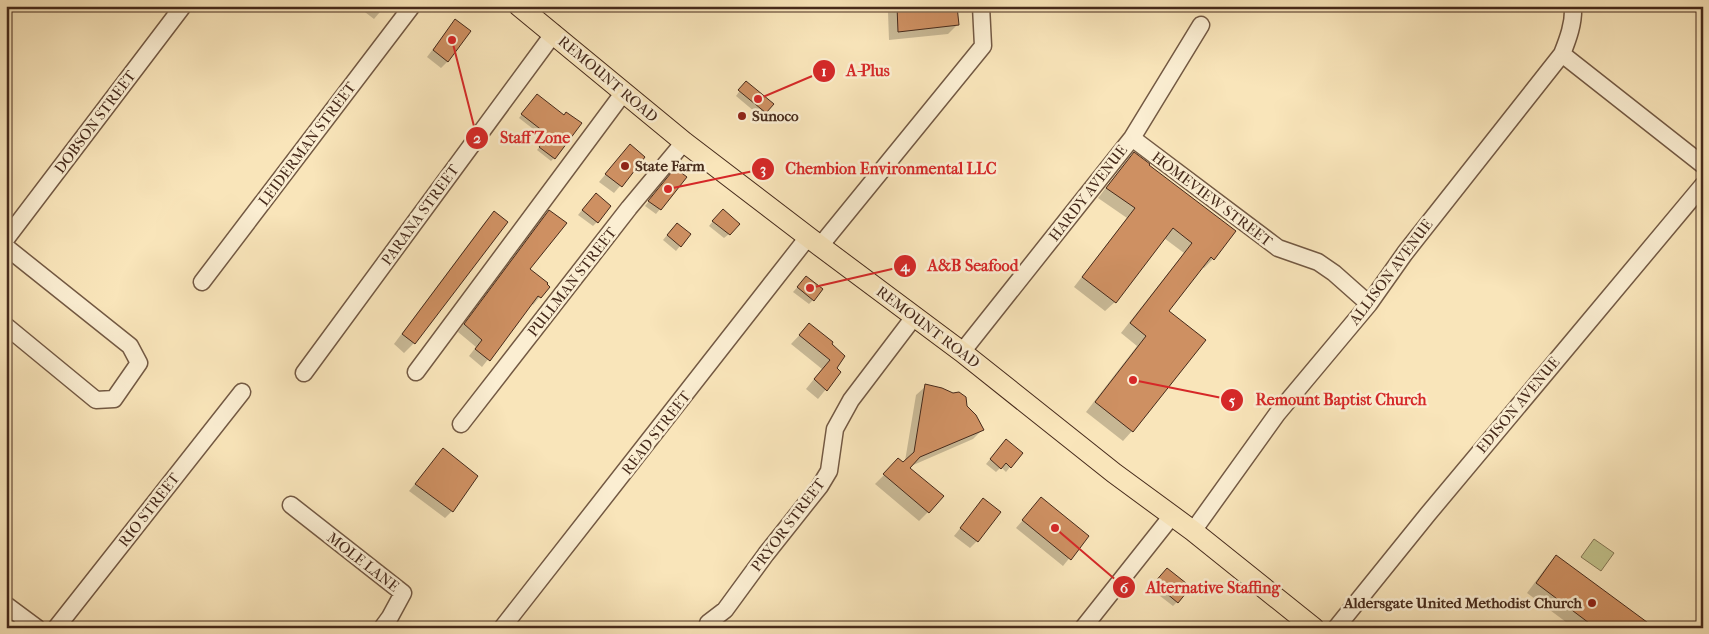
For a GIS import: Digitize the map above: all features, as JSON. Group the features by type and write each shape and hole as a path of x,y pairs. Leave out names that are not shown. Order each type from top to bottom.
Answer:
{"main road":[{"name":"REMOUNT ROAD","path":"519,6 684,142 962,352 1314,628"}],"street":[{"name":"DOBSON STREET","path":"6,239 183,6"},
{"name":"LEIDERMAN STREET","path":"202,282 412,6"},
{"name":"READ STREET","path":"502,628 814,242 983,46 981,6"},
{"name":"ALLISON AVENUE","path":"1193,532 1277,414 1369,304 1405,253 1562,54 1569,36 1574,13 1573,6"},
{"name":"HARDY AVENUE","path":"962,352 1132,138 1201,25"},
{"name":"PARANA STREET","path":"304,373 554,34"},
{"path":"1562,54 1703,165"},
{"path":"416,372 624,92"},
{"name":"HOMEVIEW STREET","path":"1132,138 1278,248 1318,262 1334,273 1369,304"},
{"name":"PULLMAN STREET","path":"461,424 629,208 684,142"},
{"name":"EDISON AVENUE","path":"1336,628 1428,514 1703,185"},
{"path":"6,247 130,346 139,363 114,399 96,400 6,326"},
{"name":"PRYOR STREET","path":"708,623 725,610 766,554 820,486 829,471 835,429 851,400 914,317"},
{"name":"RIO STREET","path":"56,628 242,392"},
{"name":"MOLE LANE","path":"291,505 403,593 382,628"},
{"path":"1083,628 1171,516"},
{"path":"6,605 37,628"}],"green space":[{"path":"1594,539 1614,553 1601,571 1581,557"}],"building":[{"path":"897,6 957,6 959,25 898,32"},
{"path":"455,19 471,31 448,62 433,50"},
{"path":"746,81 774,104 766,113 738,90"},
{"path":"537,94 564,115 566,112 582,123 555,159 539,147 548,135 521,114"},
{"name":"State Farm","path":"630,144 645,157 622,187 605,174"},
{"path":"1134,152 1236,231 1214,260 1211,257 1169,311 1206,340 1133,432 1095,402 1146,336 1130,323 1192,243 1173,228 1116,303 1082,277 1135,208 1106,188"},
{"path":"675,168 687,177 661,210 648,201"},
{"path":"596,193 611,206 598,223 582,210"},
{"path":"723,209 740,224 730,235 712,221"},
{"path":"549,210 567,223 530,269 548,283 550,287 541,298 538,296 490,361 475,349 482,340 464,324"},
{"path":"494,211 508,222 415,344 402,334"},
{"path":"677,223 691,234 681,247 667,235"},
{"path":"806,276 823,289 814,301 797,287"},
{"path":"809,323 833,342 832,344 845,356 837,368 841,372 827,391 814,379 830,360 799,335"},
{"path":"925,384 953,393 959,392 966,397 967,406 976,415 984,430 920,457 910,468 944,496 929,513 883,474 898,458 903,462 914,452"},
{"path":"1006,439 1023,453 1011,468 1006,463 1001,469 990,459"},
{"path":"443,448 478,476 453,512 415,484"},
{"path":"1041,497 1089,536 1071,560 1022,520"},
{"path":"983,498 1001,512 978,542 960,528"},
{"name":"Aldersgate United Methodist Church","path":"1556,555 1655,628 1585,628 1589,623 1536,583"},
{"path":"1167,568 1191,587 1178,603 1154,583"}],"place":[{"name":"Staff Zone","path":"452,40"},
{"name":"A-Plus","path":"758,99"},
{"name":"Sunoco","path":"742,116"},
{"name":"State Farm","path":"625,166"},
{"name":"Chembion Environmental LLC","path":"668,189"},
{"name":"A&B Seafood","path":"810,288"},
{"name":"Remount Baptist Church","path":"1133,380"},
{"name":"Alternative Staffing","path":"1055,528"},
{"name":"Aldersgate United Methodist Church","path":"1592,603"}]}
